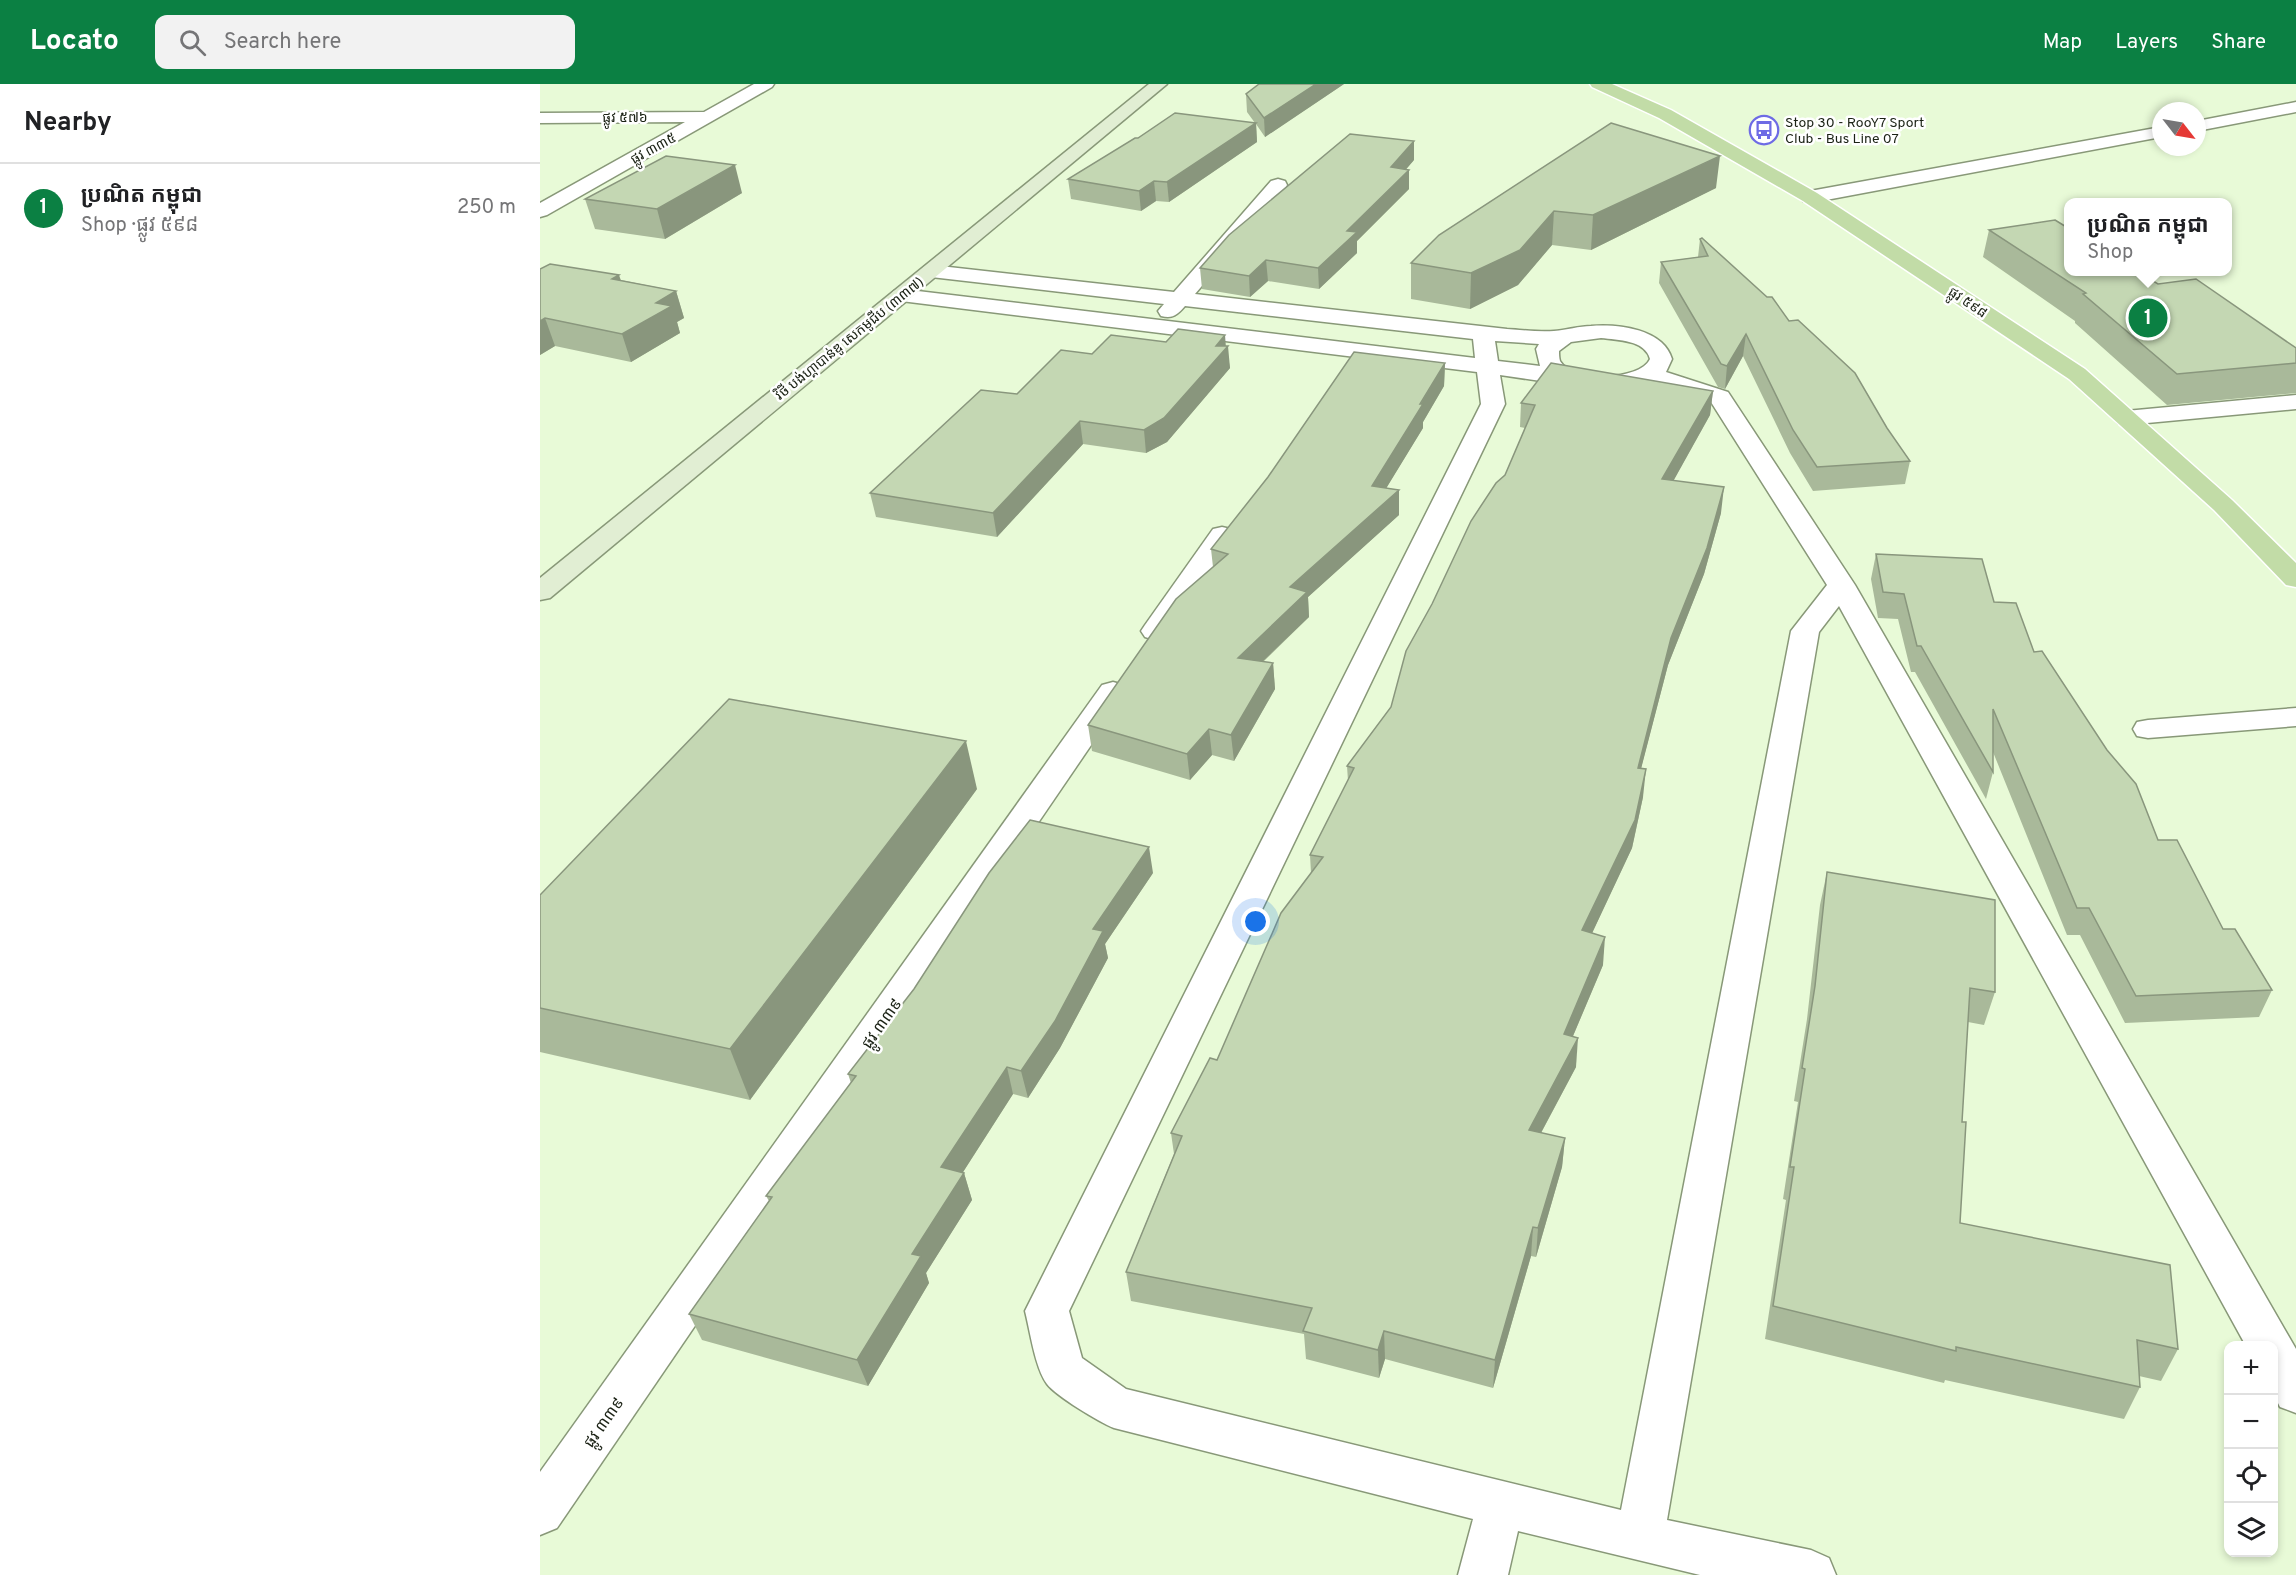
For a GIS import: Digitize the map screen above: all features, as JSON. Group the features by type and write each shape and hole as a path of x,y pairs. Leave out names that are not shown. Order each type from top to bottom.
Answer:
{"main road":[{"name":"ផ្លូវ ៥៩៨","path":"1598,84 1665,114 1810,197 2077,374 2223,506 2296,579"}],"street":[{"name":"ផ្លូវ ៣៣៥","path":"540,211 766,84"},
{"name":"វិថី បង់ហ្គាបាន់ឌូ សេកមូជីប (៣៣៧)","path":"540,592 1159,84"},
{"path":"2206,124 2296,107"},
{"name":"ផ្លូវ ៥៧៦","path":"540,118 709,117"},
{"path":"1810,197 2152,134"},
{"path":"1156,326 1278,185"},
{"path":"931,271 1180,299 1485,349 1567,376 1593,382 1621,383 1651,374 1660,366 1662,358 1658,349 1648,342 1615,332 1578,333 1553,343 1547,349 1548,363 1567,376"},
{"path":"900,295 1156,326 1485,349 1563,338"},
{"path":"1485,349 1493,404 1047,1311 1064,1370 1114,1407 1640,1538 1811,1575"},
{"path":"1651,374 1720,397 1841,585 2267,1341"},
{"path":"2126,418 2296,402"},
{"name":"ផ្លូវ ៣៣៩","path":"540,1512 1222,535"},
{"path":"1640,1538 1805,631 1841,585"},
{"path":"2148,729 2296,717"},
{"path":"2278,1359 2296,1392"},
{"path":"1483,1575 1501,1503"}],"building":[{"path":"1259,84 1316,84 1264,118 1246,94"},
{"path":"1175,113 1256,123 1167,182 1154,181 1139,191 1068,179 1138,138"},
{"path":"1611,123 1720,156 1593,215 1554,211 1520,250 1471,273 1411,263 1439,235"},
{"path":"1350,134 1414,141 1391,167 1409,170 1347,231 1357,232 1318,268 1266,260 1249,276 1200,268 1229,235"},
{"path":"666,156 735,165 657,209 585,199"},
{"path":"2055,220 2064,226 2064,276 2145,276 2158,284 2196,279 2296,348 2296,363 2177,374 2083,294 2086,293 1989,230"},
{"path":"1702,238 1767,297 1772,297 1789,321 1798,320 1855,373 1887,428 1910,461 1817,467 1793,430 1746,334 1727,366 1721,364 1661,262 1708,256 1700,239"},
{"path":"550,264 619,275 612,279 676,291 656,303 672,306 622,334 545,318 540,321 540,269"},
{"path":"1178,329 1225,335 1216,346 1228,346 1164,418 1144,430 1080,421 993,513 870,493 981,390 1017,394 1061,350 1092,354 1111,335 1166,342"},
{"path":"1354,352 1445,363 1420,404 1423,404 1372,486 1399,490 1290,587 1307,592 1238,658 1273,663 1231,735 1209,729 1187,754 1088,725 1176,599 1228,554 1211,549 1268,477"},
{"path":"1551,363 1713,391 1662,479 1724,487 1707,548 1671,638 1638,768 1646,769 1635,820 1582,930 1605,937 1564,1034 1578,1038 1529,1130 1565,1138 1538,1228 1533,1227 1495,1360 1384,1331 1378,1350 1303,1331 1312,1308 1126,1272 1182,1136 1171,1133 1210,1058 1217,1060 1281,913 1323,857 1310,855 1354,768 1347,766 1391,707 1406,651 1432,604 1471,521 1496,483 1505,475 1535,405 1521,403"},
{"path":"1876,554 1982,559 1994,602 2016,603 2034,652 2042,651 2107,750 2136,784 2158,840 2177,840 2223,929 2235,929 2272,990 2136,996 2089,908 2077,908 1993,709 1993,772 1921,646 1917,646 1904,594 1883,592"},
{"path":"729,699 966,741 730,1049 540,1008 540,895"},
{"path":"1030,820 1149,847 1093,929 1103,931 1055,1021 1021,1071 1007,1067 941,1167 964,1173 912,1254 921,1256 857,1360 689,1314 772,1197 766,1196 856,1076 848,1074 914,989 989,873"},
{"path":"1827,872 1995,900 1995,992 1970,988 1962,1122 1966,1122 1960,1223 2170,1265 2178,1349 2137,1340 2140,1387 1956,1347 1956,1351 1773,1306 1794,1167 1790,1167 1805,1069 1802,1068 1815,986"}],"place":[{"name":"Stop 30 - RooY7 Sport Club - Bus Line 07","path":"1764,130"},
{"name":"ប្រណិត កម្ពុជា","path":"2148,318"}]}
